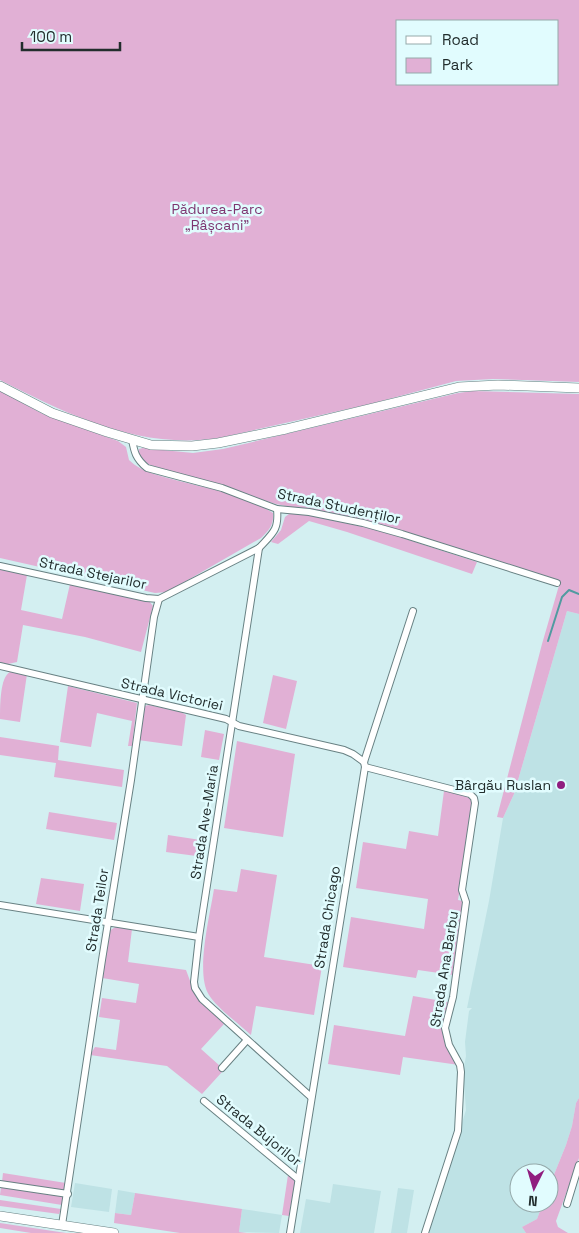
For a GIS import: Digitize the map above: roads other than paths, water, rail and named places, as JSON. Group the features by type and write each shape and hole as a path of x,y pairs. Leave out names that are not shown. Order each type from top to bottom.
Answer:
{"main road":[{"path":"0,386 52,413 132,439 169,446 218,443 468,386 498,385 579,388"},
{"path":"0,1216 114,1233"}],"street":[{"name":"Strada Studenților","path":"132,439 134,453 139,462 147,468 222,488 277,509 309,512 363,523 557,583"},
{"path":"259,548 278,524 277,509"},
{"name":"Strada Stejarilor","path":"0,566 146,598 159,599 259,548"},
{"name":"Strada Ave-Maria","path":"259,548 199,937 194,976 195,988 202,999 311,1097"},
{"name":"Strada Teilor","path":"62,1225 131,780 154,617 159,599"},
{"name":"Strada Chicago","path":"290,1233 364,764 413,610"},
{"name":"Strada Victoriei","path":"0,666 226,719 239,726 344,750 353,754 364,764 470,794"},
{"name":"Strada Ana Barbu","path":"425,1233 458,1131 460,1065 449,1044 445,1028 453,997 466,902 462,890 475,803 474,798 470,794"},
{"path":"0,905 199,937"},
{"path":"222,1068 247,1040"},
{"path":"298,1086 309,1086 313,1081"},
{"name":"Strada Bujorilor","path":"204,1102 298,1179"},
{"path":"567,1204 579,1165"},
{"path":"0,1184 68,1194"}],"waterway":[{"path":"548,641 562,597 569,590 579,594"}],"place":[{"name":"Bârgău Ruslan","path":"561,785"}],"park label":[{"name":"Pădurea-Parc „Râșcani”","path":"217,217"}]}
